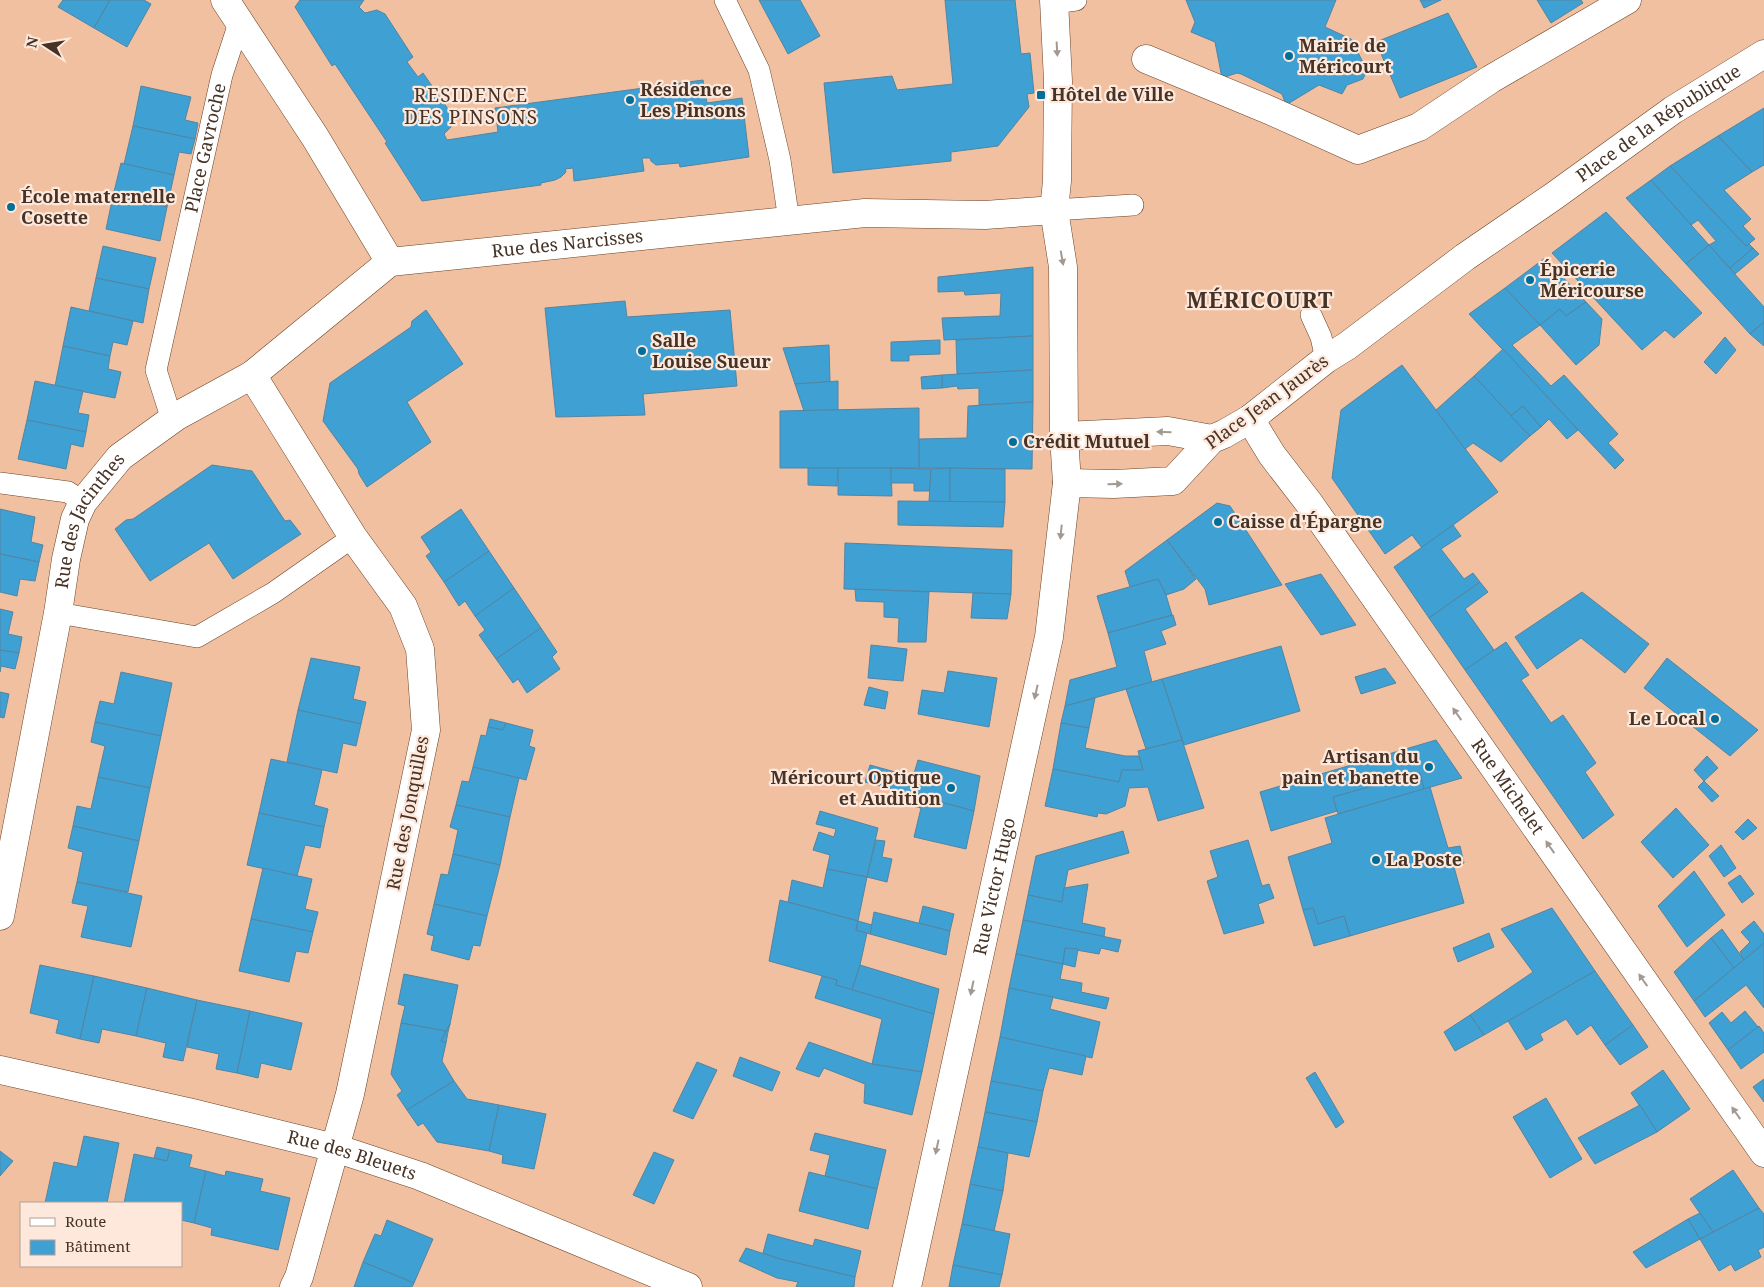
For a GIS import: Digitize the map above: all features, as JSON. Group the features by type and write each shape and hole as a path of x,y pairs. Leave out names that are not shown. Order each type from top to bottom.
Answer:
{"street":[{"path":"1146,59 1269,110 1358,150 1419,127 1491,79 1627,0"},
{"path":"1061,1 1057,181 1054,210 1063,267 1064,436 1067,483"},
{"path":"234,9 315,137 390,262"},
{"name":"Place de la République","path":"1554,196 1673,110 1764,54"},
{"name":"Place Jean Jaurès","path":"1067,483 1114,484 1173,481 1212,438 1224,434 1250,419 1326,359 1465,257 1554,196"},
{"name":"Rue des Narcisses","path":"390,262 866,213 985,215 1054,210"},
{"name":"Rue des Jacinthes","path":"0,916 4,874 58,613 68,551 75,519 83,502 120,457 172,420 252,374 390,262"},
{"name":"Rue des Jonquilles","path":"252,374 353,537 402,606 420,648 426,730 350,1094 299,1277 294,1287"},
{"name":"Rue Michelet","path":"1250,419 1272,456 1315,511 1764,1153"},
{"path":"1064,436 1168,431 1212,438"},
{"name":"Rue Victor Hugo","path":"907,1287 1049,637 1067,483"},
{"name":"Rue des Bleuets","path":"0,1070 192,1112 335,1148 420,1176 688,1287"}],"lane":[{"path":"725,0 759,70 780,160 788,221"},
{"name":"Place Gavroche","path":"172,420 156,370 222,75 234,9"},
{"path":"1054,210 1133,205"},
{"path":"1311,315 1326,359"},
{"path":"0,482 68,492 83,502"},
{"path":"58,613 198,637 273,593 353,537"}],"building":[{"path":"63,0 110,0 94,28 58,7"},
{"path":"110,0 144,0 151,4 127,47 94,28"},
{"name":"Résidence Les Pinsons","path":"300,0 364,0 359,7 365,13 377,10 385,14 413,57 407,62 418,77 423,73 450,112 451,127 444,134 447,140 498,132 495,108 703,80 707,103 742,98 749,157 680,167 679,163 656,165 650,158 642,158 644,171 574,181 573,168 565,169 566,172 561,177 541,183 541,185 422,201 385,143 387,142 335,64 332,66 295,7"},
{"path":"759,0 800,0 820,36 788,54"},
{"path":"945,0 1015,0 1021,54 1030,53 1034,93 1027,94 1029,107 998,146 951,152 951,161 833,173 824,83 892,76 897,90 953,84"},
{"name":"Mairie de Méricourt","path":"1186,0 1336,0 1325,27 1351,39 1367,70 1363,79 1347,85 1342,94 1319,85 1286,105 1282,94 1241,74 1237,73 1222,78 1215,42 1191,32 1195,22"},
{"path":"1420,0 1441,0 1424,8"},
{"path":"1537,0 1581,0 1583,3 1551,23"},
{"path":"1448,13 1477,67 1400,98 1376,42"},
{"path":"141,86 191,97 185,120 198,123 195,139 133,126"},
{"path":"1764,108 1764,165 1752,172 1718,136"},
{"path":"133,126 195,139 191,154 179,152 174,175 124,164"},
{"path":"1718,136 1752,172 1724,190 1751,219 1743,226 1755,239 1746,246 1670,166"},
{"path":"121,163 174,175 167,207 113,196"},
{"path":"1670,166 1746,246 1749,244 1753,248 1730,268 1709,245 1716,241 1698,220 1691,225 1651,180"},
{"path":"1651,180 1709,245 1686,264 1626,198"},
{"path":"113,196 167,207 160,241 106,229"},
{"path":"1606,212 1702,313 1674,338 1665,330 1642,350 1552,253"},
{"path":"1709,245 1764,307 1764,322 1750,334 1686,264"},
{"path":"103,246 156,258 149,289 96,278"},
{"path":"1753,248 1759,254 1735,274 1730,268"},
{"path":"1545,258 1586,302 1566,316 1560,309 1540,325 1505,288"},
{"path":"1033,267 1033,336 944,340 942,318 1000,316 1001,293 965,295 964,291 938,292 938,277"},
{"path":"96,278 149,289 143,323 89,311"},
{"path":"1505,288 1540,325 1512,345 1551,386 1564,375 1618,434 1608,443 1624,460 1615,469 1469,314"},
{"name":"Salle Louise Sueur","path":"625,301 627,317 730,310 737,386 643,394 645,415 556,417 545,308"},
{"path":"1586,302 1602,319 1599,345 1576,365 1540,325 1560,309 1566,316"},
{"path":"71,307 133,321 127,345 113,342 110,356 63,346"},
{"path":"426,310 463,364 407,402 431,442 367,487 358,469 323,421 330,383 411,327 412,321"},
{"path":"1764,322 1764,346 1750,334"},
{"path":"1033,336 1033,370 957,374 956,340"},
{"path":"1725,337 1736,350 1716,374 1704,362"},
{"path":"940,340 940,354 909,355 909,361 891,361 891,342"},
{"path":"829,345 830,382 795,384 783,348"},
{"path":"63,346 110,356 108,369 121,372 115,398 55,386"},
{"path":"1503,349 1578,430 1567,439 1549,419 1541,427 1523,406 1511,416 1474,376"},
{"path":"1402,365 1498,492 1422,548 1412,535 1385,554 1332,478 1341,410"},
{"path":"1033,370 1033,402 979,405 979,388 958,389 957,386 942,388 942,375"},
{"path":"942,375 942,388 922,389 921,377"},
{"path":"1474,376 1530,436 1501,462 1473,443 1465,449 1436,410"},
{"path":"35,381 83,391 78,413 89,415 86,432 27,420"},
{"path":"838,381 838,410 804,411 795,384"},
{"path":"1033,402 1032,469 919,468 919,439 967,438 968,406"},
{"path":"1523,406 1541,427 1530,436 1511,416"},
{"path":"919,408 919,468 780,468 780,411"},
{"path":"27,420 86,432 83,447 71,444 66,469 18,459"},
{"path":"212,465 252,471 285,521 290,520 301,534 233,579 209,543 150,581 115,529 126,520 133,519"},
{"path":"808,468 838,468 837,486 808,485"},
{"path":"838,468 891,468 892,496 838,495"},
{"path":"891,468 931,469 930,491 914,491 914,483 891,483"},
{"path":"950,468 950,502 929,501 931,469"},
{"path":"950,468 1005,469 1005,502 950,502"},
{"path":"898,501 1005,502 1003,527 898,525"},
{"path":"1217,503 1230,506 1282,585 1209,605 1205,589 1167,540"},
{"path":"0,509 35,517 31,542 43,545 39,562 0,554"},
{"path":"461,509 489,551 444,582 426,556 431,552 421,537"},
{"path":"1453,525 1461,536 1441,549 1464,579 1473,573 1480,582 1429,618 1394,567"},
{"path":"1167,540 1196,579 1184,589 1166,595 1158,579 1130,587 1125,571"},
{"path":"845,543 1012,550 1011,594 844,589"},
{"path":"489,551 514,588 475,616 465,601 459,606 444,582"},
{"path":"0,554 39,562 35,581 20,579 17,596 0,592"},
{"path":"1321,574 1356,625 1321,635 1285,584"},
{"path":"1158,579 1166,595 1172,615 1108,633 1097,596"},
{"path":"1480,582 1488,592 1465,609 1494,650 1465,670 1429,618"},
{"path":"514,588 541,628 496,659 479,635 485,630 475,616"},
{"path":"855,589 929,592 926,642 898,642 899,618 884,617 884,602 856,601"},
{"path":"1582,592 1649,644 1625,673 1581,638 1537,669 1515,637"},
{"path":"973,593 1011,594 1007,619 971,618"},
{"path":"0,609 13,612 8,634 22,637 19,653 0,650"},
{"path":"1173,615 1176,625 1161,631 1166,644 1144,651 1152,682 1065,706 1070,680 1117,667 1108,633"},
{"path":"541,628 557,652 552,657 560,669 527,693 518,679 513,683 496,659"},
{"path":"1506,642 1529,675 1521,680 1551,723 1563,715 1596,763 1585,772 1614,815 1583,839 1465,670"},
{"path":"871,645 907,649 903,681 868,678"},
{"path":"1281,646 1300,711 1184,745 1162,679"},
{"path":"0,650 19,653 15,669 1,666 0,672"},
{"path":"311,658 360,667 353,699 366,702 361,724 298,710"},
{"path":"1667,658 1758,730 1730,756 1644,688"},
{"path":"1385,668 1396,683 1361,694 1355,677"},
{"path":"948,671 997,678 989,727 918,714 922,690 944,693"},
{"path":"121,672 172,683 161,736 95,722 100,701 114,704"},
{"path":"1162,679 1182,740 1146,749 1126,689"},
{"path":"869,687 888,692 885,709 864,705"},
{"path":"0,692 9,694 4,718 0,717"},
{"path":"1095,698 1089,728 1061,723 1065,706"},
{"path":"298,710 361,724 356,746 343,743 337,773 287,762"},
{"path":"490,719 506,723 503,730 488,727"},
{"path":"95,722 161,736 150,788 98,777 105,746 91,742"},
{"path":"506,723 533,730 529,746 535,748 526,780 473,767 481,735 486,736 488,727 503,730"},
{"path":"1061,723 1089,728 1085,748 1125,756 1139,756 1143,770 1122,770 1119,782 1053,769"},
{"path":"1182,740 1204,808 1158,821 1148,787 1129,788 1125,806 1106,814 1098,813 1097,817 1045,806 1053,769 1119,782 1122,770 1143,770 1138,751"},
{"path":"1436,740 1462,778 1424,789 1420,773 1333,797 1337,811 1271,831 1260,792"},
{"path":"1707,756 1718,768 1704,781 1694,770"},
{"path":"271,759 322,770 314,805 328,809 324,827 259,813"},
{"path":"918,760 980,776 974,811 865,782 870,765 913,777"},
{"path":"473,767 519,778 510,817 456,805 462,781 469,782"},
{"path":"1420,773 1424,789 1338,814 1333,797"},
{"path":"98,777 150,788 139,841 73,826 77,806 91,809"},
{"path":"1704,781 1719,796 1712,802 1698,787"},
{"name":"La Poste","path":"1430,787 1448,848 1460,846 1464,863 1454,867 1464,903 1350,936 1344,916 1318,924 1313,908 1303,910 1288,857 1332,843 1325,818"},
{"path":"903,792 974,811 966,849 914,837 921,808 899,803"},
{"path":"456,805 510,817 500,865 453,854 458,830 450,827"},
{"path":"1676,808 1709,845 1673,878 1641,842"},
{"path":"820,811 878,828 867,877 827,869 830,855 813,850 819,832 834,837 836,829 816,824"},
{"path":"259,813 324,827 320,848 305,845 297,876 247,865"},
{"path":"1748,819 1757,828 1743,840 1735,832"},
{"path":"73,826 139,841 128,892 77,882 83,852 68,848"},
{"path":"1123,831 1129,853 1068,870 1062,902 1028,895 1036,856"},
{"path":"876,840 885,841 882,857 892,859 887,882 867,877"},
{"path":"1248,840 1262,886 1269,884 1274,898 1258,904 1264,923 1224,934 1207,881 1218,877 1210,851"},
{"path":"1721,845 1736,868 1724,877 1709,856"},
{"path":"453,854 500,865 487,916 434,904 441,874 448,875"},
{"path":"263,868 312,879 305,909 318,912 313,932 251,919"},
{"path":"827,869 867,877 858,921 788,902 792,880 823,888"},
{"path":"1694,871 1725,915 1687,947 1658,906"},
{"path":"1740,875 1754,894 1742,903 1728,883"},
{"path":"77,882 142,896 131,947 81,937 88,906 72,903"},
{"path":"1088,884 1082,923 1105,928 1104,937 1023,920 1028,895 1062,902 1064,888"},
{"path":"780,900 858,921 856,930 867,933 852,990 836,985 837,980 769,961"},
{"path":"434,904 487,916 480,946 473,945 469,960 431,950 434,936 427,934"},
{"path":"923,906 954,914 950,931 919,923"},
{"path":"1313,908 1318,924 1344,916 1350,936 1314,946 1303,910"},
{"path":"1552,908 1595,971 1484,1035 1470,1015 1533,972 1501,929"},
{"path":"874,912 950,931 946,955 870,934"},
{"path":"251,919 313,932 308,953 296,951 289,982 239,971"},
{"path":"1023,920 1121,940 1118,952 1101,948 1099,954 1065,948 1063,964 1016,954"},
{"path":"858,921 872,925 870,934 856,930"},
{"path":"1754,921 1764,934 1764,943 1744,960 1740,952 1750,942 1741,932"},
{"path":"1722,929 1744,960 1734,968 1711,938"},
{"path":"1489,933 1494,947 1458,962 1453,948"},
{"path":"1711,938 1734,968 1694,1001 1674,972"},
{"path":"1764,943 1764,1008 1746,985 1705,1017 1694,1001"},
{"path":"1065,948 1078,949 1075,967 1063,964"},
{"path":"1016,954 1063,964 1060,979 1082,983 1081,992 1109,998 1106,1009 1009,988"},
{"path":"40,965 94,976 80,1039 56,1033 59,1020 30,1013"},
{"path":"860,965 939,989 934,1014 852,990"},
{"path":"1595,971 1633,1025 1605,1045 1591,1025 1577,1035 1566,1019 1540,1034 1543,1040 1526,1050 1508,1021"},
{"path":"404,974 458,985 450,1024 446,1031 401,1023 405,1006 398,1004"},
{"path":"94,976 147,988 136,1036 102,1029 99,1043 80,1039"},
{"path":"822,976 837,980 836,985 934,1014 922,1072 872,1064 882,1019 815,998"},
{"path":"147,988 197,1000 183,1061 163,1057 166,1043 136,1036"},
{"path":"1009,988 1053,997 1050,1009 1100,1022 1092,1058 1000,1037"},
{"path":"197,1000 250,1011 237,1073 216,1069 219,1054 187,1047"},
{"path":"250,1011 302,1023 291,1070 261,1063 258,1078 237,1073"},
{"path":"1745,1011 1758,1027 1728,1050 1709,1023 1722,1012 1731,1023"},
{"path":"1470,1015 1484,1035 1455,1051 1444,1032"},
{"path":"401,1023 446,1031 441,1041 446,1043 442,1061 454,1081 407,1110 397,1095 402,1091 391,1074"},
{"path":"450,1024 448,1032 446,1043 441,1041"},
{"path":"1633,1025 1648,1047 1620,1065 1605,1045"},
{"path":"1759,1026 1764,1033 1764,1052 1741,1069 1728,1050"},
{"path":"1000,1037 1086,1056 1082,1075 1049,1068 1043,1091 991,1081"},
{"path":"809,1042 872,1064 922,1072 912,1115 864,1103 865,1084 824,1068 819,1077 796,1069"},
{"path":"740,1057 780,1072 772,1091 733,1076"},
{"path":"697,1062 717,1070 693,1119 673,1111"},
{"path":"1663,1070 1690,1109 1657,1132 1631,1093"},
{"path":"1315,1072 1344,1122 1336,1128 1306,1078"},
{"path":"1764,1079 1764,1102 1753,1087"},
{"path":"454,1081 467,1099 499,1105 489,1151 437,1142 423,1123 418,1126 407,1110"},
{"path":"991,1081 1043,1091 1037,1122 985,1112"},
{"path":"1546,1098 1582,1159 1550,1178 1513,1117"},
{"path":"499,1105 546,1114 534,1169 502,1163 503,1155 489,1151"},
{"path":"1640,1105 1657,1132 1595,1164 1578,1138"},
{"path":"985,1112 1037,1122 1029,1157 978,1147"},
{"path":"815,1133 886,1150 877,1189 825,1176 830,1155 810,1150"},
{"path":"84,1136 119,1143 107,1202 45,1202 54,1162 77,1167"},
{"path":"157,1147 170,1150 167,1161 154,1158"},
{"path":"978,1147 1008,1153 1003,1191 970,1184"},
{"path":"170,1150 192,1155 189,1167 206,1171 194,1223 182,1220 182,1202 124,1202 134,1154 167,1161"},
{"path":"0,1151 13,1161 0,1176"},
{"path":"654,1152 674,1160 654,1204 633,1195"},
{"path":"1733,1170 1759,1208 1713,1232 1690,1199"},
{"path":"206,1171 225,1176 226,1171 263,1179 260,1191 290,1198 278,1250 211,1235 212,1228 194,1223"},
{"path":"809,1172 877,1189 868,1229 799,1211"},
{"path":"970,1184 1003,1191 994,1231 962,1224"},
{"path":"1759,1208 1764,1214 1764,1247 1758,1250 1761,1257 1735,1271 1731,1264 1719,1271 1700,1239"},
{"path":"1700,1213 1713,1232 1700,1239 1688,1219"},
{"path":"1688,1219 1700,1239 1646,1268 1633,1252"},
{"path":"387,1220 433,1239 414,1283 363,1262 375,1234 381,1236"},
{"path":"962,1224 1010,1234 1002,1275 953,1265"},
{"path":"768,1234 813,1246 815,1239 861,1251 855,1277 780,1259 763,1253"},
{"path":"746,1248 780,1259 855,1277 854,1287 796,1287 798,1282 777,1278 739,1261"},
{"path":"363,1262 414,1283 412,1287 354,1287"},
{"path":"953,1265 1002,1275 999,1287 949,1287"}],"place":[{"name":"Mairie de Méricourt","path":"1289,56"},
{"name":"Hôtel de Ville","path":"1041,95"},
{"name":"Résidence Les Pinsons","path":"630,100"},
{"name":"École maternelle Cosette","path":"11,207"},
{"name":"Épicerie Méricourse","path":"1530,280"},
{"name":"Salle Louise Sueur","path":"642,351"},
{"name":"Crédit Mutuel","path":"1013,442"},
{"name":"Caisse d'Épargne","path":"1218,522"},
{"name":"Le Local","path":"1715,719"},
{"name":"Artisan du pain et banette","path":"1429,767"},
{"name":"Méricourt Optique et Audition","path":"951,788"},
{"name":"La Poste","path":"1376,860"}],"district":[{"name":"RESIDENCE DES PINSONS","path":"471,106"},
{"name":"MÉRICOURT","path":"1260,300"}]}
